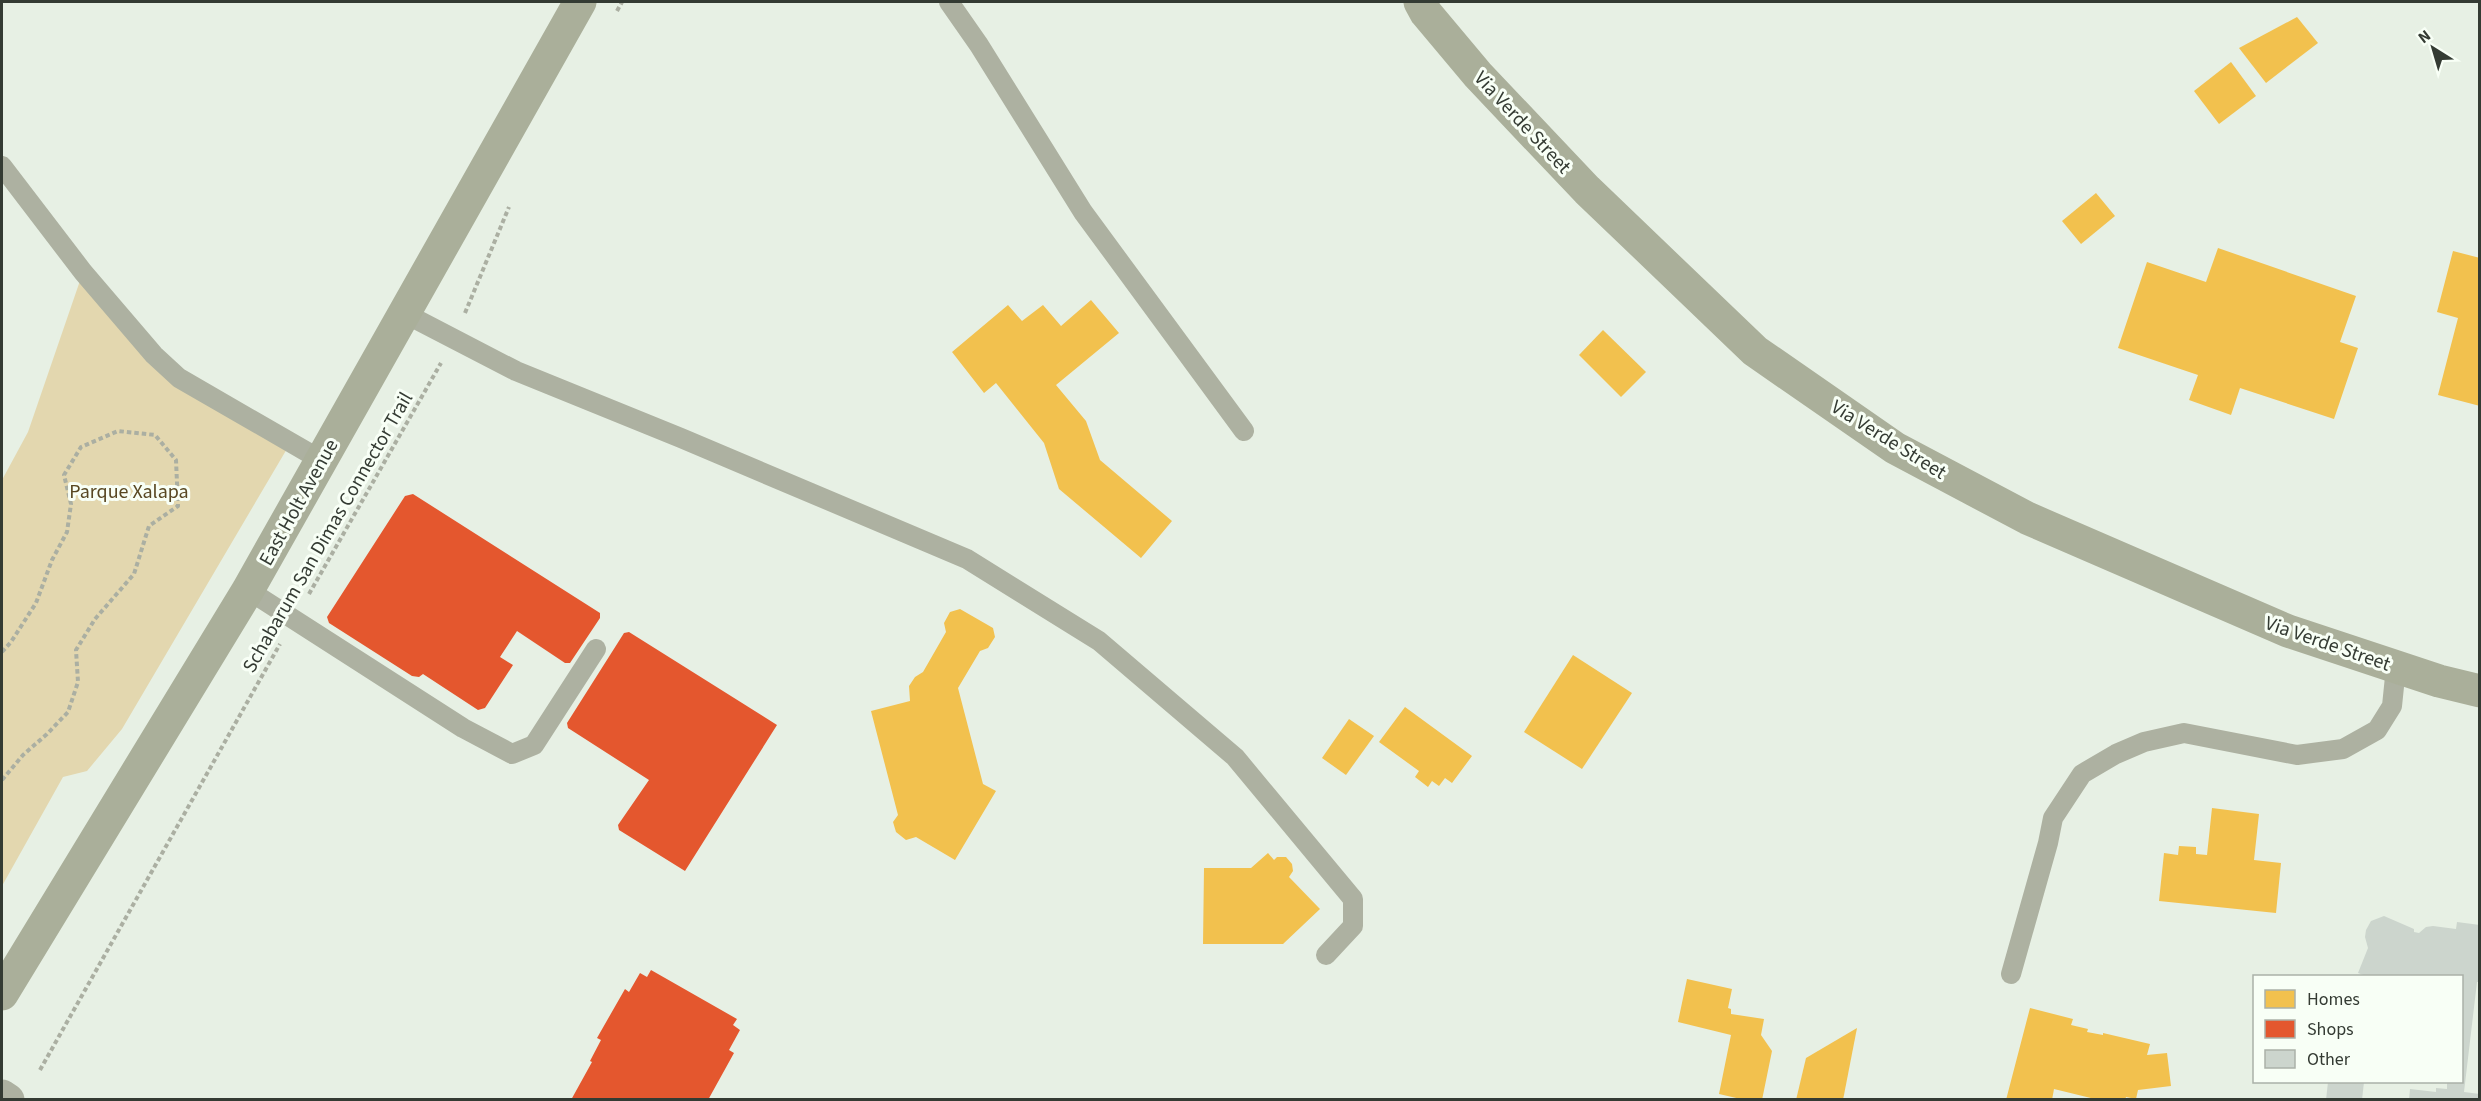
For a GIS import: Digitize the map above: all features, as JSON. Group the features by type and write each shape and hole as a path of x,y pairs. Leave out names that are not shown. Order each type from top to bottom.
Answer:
{"street":[{"name":"East Holt Avenue","path":"2,994 248,590 580,2"},
{"name":"Via Verde Street","path":"1420,2 1426,13 1478,75 1587,190 1755,351 1895,448 2027,518 2288,631 2396,667 2480,691"},
{"path":"2,1096 8,1100"}],"lane":[{"path":"949,2 979,45 1083,212 1244,431"},
{"path":"2,166 84,272 154,355 179,378 321,460"},
{"path":"404,313 516,371 681,438 967,560 1099,641 1235,757 1353,899 1353,926 1326,955"},
{"path":"248,590 463,728 512,754 534,745 596,649"},
{"path":"2011,974 2053,818 2082,774 2116,754 2144,742 2184,733 2297,755 2343,749 2377,730 2392,706 2396,667"}],"path":[{"path":"616,12 622,2"},
{"name":"Schabarum San Dimas Connector Trail","path":"40,1070 455,339 513,198"},
{"path":"2,652 36,603 52,560 67,532 71,504 64,475 81,447 118,431 155,435 176,460 178,506 149,526 134,574 95,619 76,650 78,682 68,712 23,755 2,780"}],"green space":[{"name":"Parque Xalapa","path":"83,272 154,355 291,442 122,729 87,771 63,777 2,886 2,480 28,432"}],"building: Homes":[{"path":"2297,17 2318,43 2266,83 2239,48"},
{"path":"2231,62 2256,96 2219,124 2194,91"},
{"path":"2096,193 2115,216 2081,244 2062,221"},
{"path":"2218,248 2356,296 2340,342 2358,348 2334,419 2240,388 2231,415 2189,400 2198,375 2118,348 2147,262 2206,282"},
{"path":"2453,251 2480,258 2480,406 2438,395 2458,318 2437,312"},
{"path":"1091,300 1119,333 1056,385 1086,421 1100,460 1172,521 1141,558 1059,489 1044,443 996,383 984,393 952,352 1008,305 1022,321 1043,305 1061,326"},
{"path":"1603,330 1646,372 1621,397 1579,355"},
{"path":"960,609 993,628 995,637 988,648 980,651 958,688 983,784 996,791 955,860 916,837 906,840 896,832 893,822 898,815 871,711 910,701 909,686 915,677 923,672 946,632 944,623 950,612"},
{"path":"1573,655 1632,693 1582,769 1524,732"},
{"path":"1405,707 1472,756 1452,783 1445,778 1439,786 1432,781 1428,787 1415,777 1419,771 1379,742"},
{"path":"1349,719 1374,736 1346,775 1322,758"},
{"path":"2212,808 2259,814 2254,860 2281,863 2276,913 2159,901 2164,853 2178,855 2179,846 2196,847 2196,854 2207,855"},
{"path":"1268,853 1274,860 1277,857 1286,857 1292,864 1293,871 1289,877 1320,909 1283,944 1203,944 1204,868 1251,868"},
{"path":"1687,979 1732,989 1728,1008 1731,1009 1731,1014 1764,1019 1761,1035 1772,1051 1762,1100 1745,1100 1719,1094 1731,1035 1678,1022"},
{"path":"2030,1008 2073,1019 2071,1025 2088,1029 2087,1032 2103,1035 2103,1033 2150,1044 2147,1055 2167,1053 2171,1086 2138,1090 2136,1099 2126,1097 2125,1100 2099,1100 2054,1089 2052,1100 2006,1100"},
{"path":"1857,1028 1843,1100 1796,1100 1806,1058"}],"building: Shops":[{"path":"413,494 600,613 600,618 570,663 565,663 517,631 500,657 513,665 485,708 478,710 423,674 419,677 412,676 329,623 327,617 405,496"},
{"path":"629,632 777,725 685,871 619,830 618,825 649,780 568,728 567,723 624,633"},
{"path":"651,970 737,1019 733,1025 740,1030 729,1050 734,1053 708,1100 571,1100 592,1062 590,1061 601,1040 597,1038 625,989 629,992 640,973 647,977"}],"building: Other":[{"path":"2384,916 2419,933 2426,927 2433,926 2456,929 2457,922 2480,925 2480,982 2477,982 2464,1092 2480,1094 2480,1100 2409,1100 2410,1089 2436,1092 2436,1088 2447,1089 2447,1083 2463,1083 2463,975 2363,975 2358,973 2368,948 2365,937 2371,921"},
{"path":"2328,1083 2364,1083 2362,1100 2326,1100"}]}
